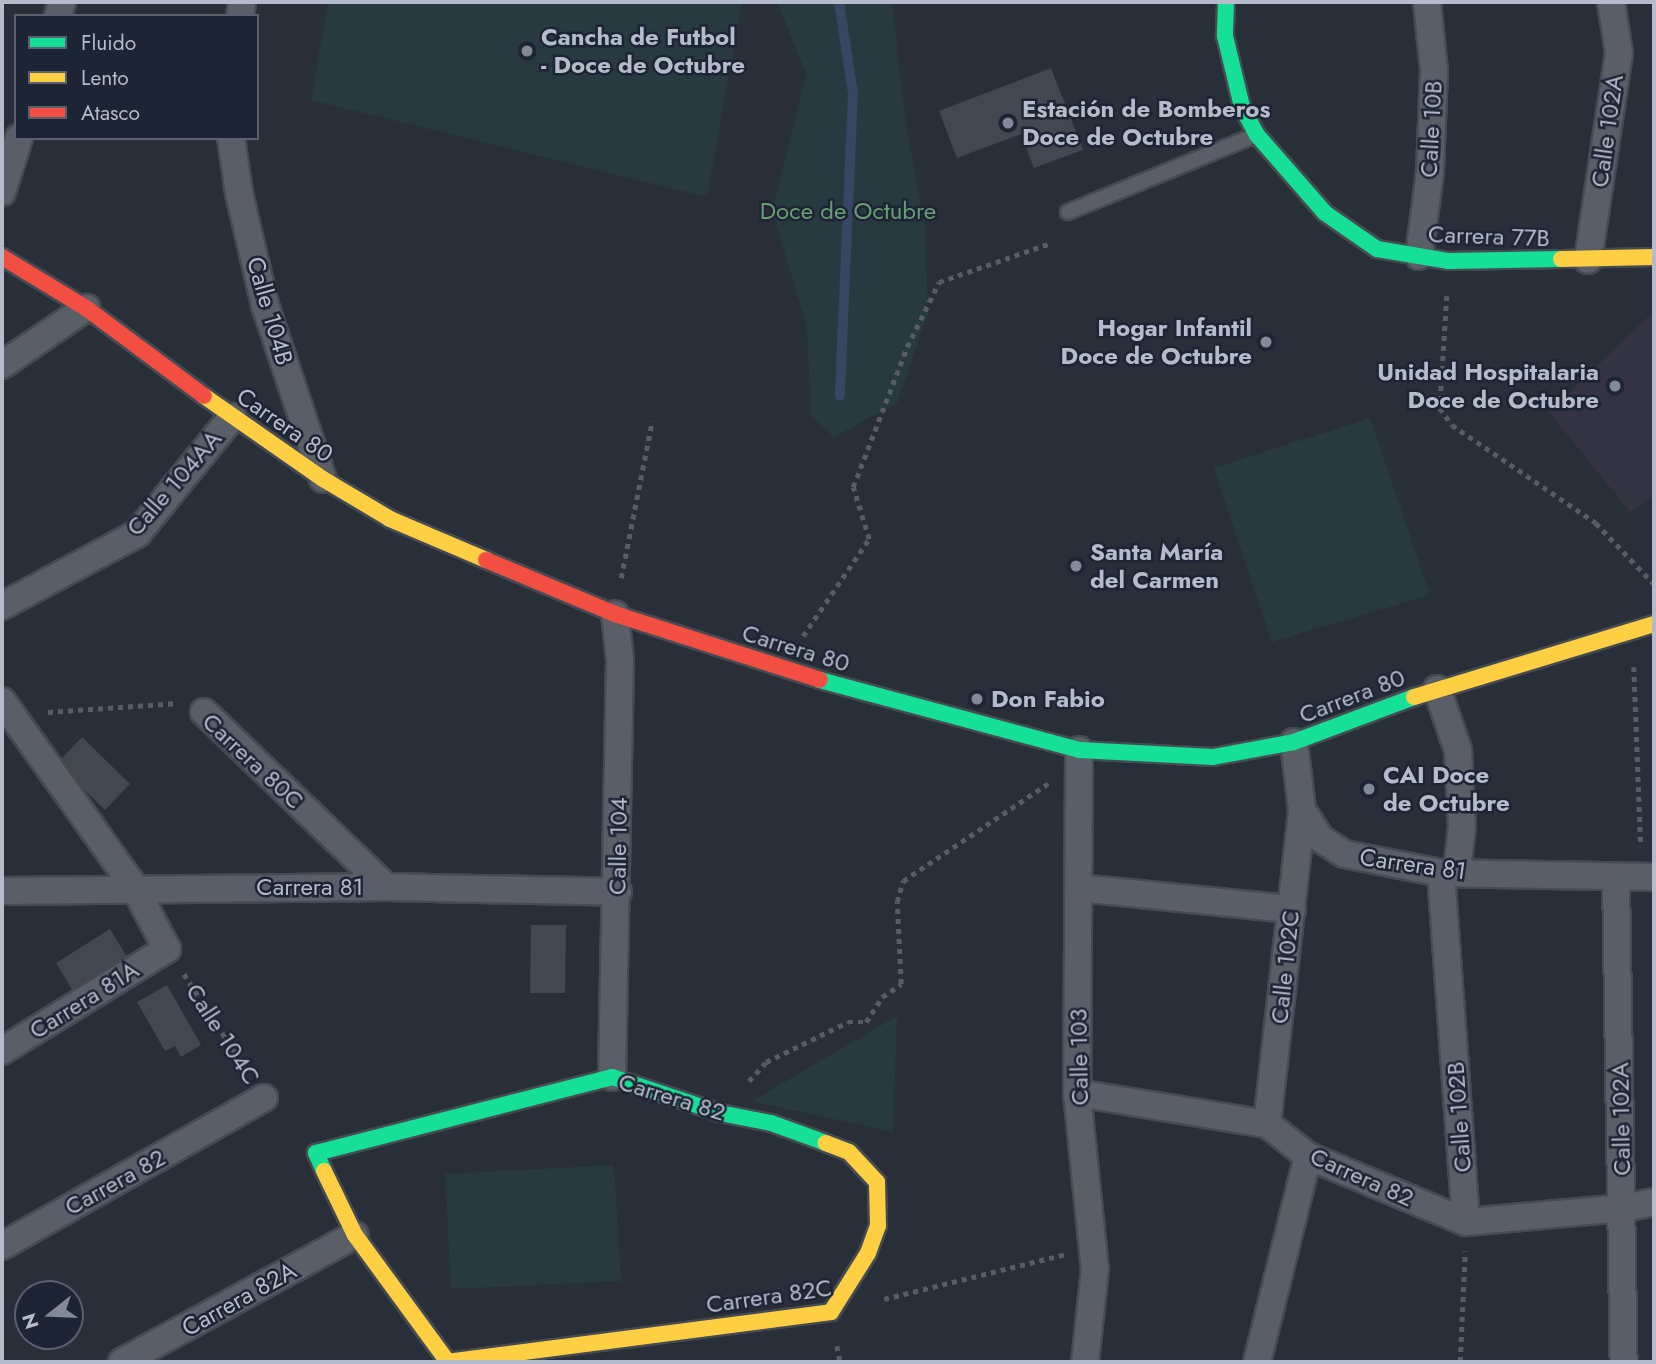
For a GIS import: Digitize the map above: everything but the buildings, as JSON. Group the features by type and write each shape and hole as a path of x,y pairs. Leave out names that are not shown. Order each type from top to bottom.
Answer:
{"street":[{"name":"Carrera 77B","path":"1226,2 1226,36 1233,77 1242,107 1257,135 1325,213 1377,249 1449,261 1588,261 1654,257"},
{"name":"Calle 10B","path":"1419,257 1430,171 1434,71 1427,2"},
{"name":"Calle 102A","path":"1588,261 1619,53 1611,2"},
{"path":"2,192 18,140"},
{"name":"Calle 104B","path":"231,140 239,193 265,305 323,480"},
{"name":"Carrera 80","path":"2,257 86,308 232,417 323,480 390,519 615,614 838,686 1079,750 1213,757 1294,743 1437,689 1654,624"},
{"path":"2,365 86,308"},
{"name":"Calle 104AA","path":"2,606 136,534 232,417"},
{"name":"Calle 104","path":"612,1077 618,892 620,660 615,614"},
{"name":"Calle 102B","path":"1437,689 1458,750 1462,826 1449,873 1466,1222"},
{"path":"6,708 135,888 167,949"},
{"name":"Carrera 80C","path":"204,712 386,887"},
{"name":"Carrera 81","path":"1294,743 1302,810 1321,839 1344,854 1449,873 1637,877"},
{"name":"Calle 103","path":"1079,750 1077,1093 1095,1269 1085,1362"},
{"name":"Calle 102C","path":"1267,1124 1302,810"},
{"name":"Calle 102A","path":"1624,1362 1623,1208 1637,877"},
{"name":"Carrera 81","path":"2,891 386,887 618,892"},
{"path":"1080,888 1292,909"},
{"name":"Carrera 81A","path":"2,1051 167,949"},
{"name":"Carrera 82","path":"355,1235 316,1153 612,1077 720,1113 771,1123 849,1152 877,1182 878,1226 868,1253 831,1312"},
{"name":"Carrera 82","path":"1077,1093 1267,1124 1308,1156 1466,1222 1623,1208 1654,1202"},
{"name":"Carrera 82","path":"2,1246 264,1098"},
{"path":"1257,1362 1308,1156"},
{"path":"355,1235 448,1362"},
{"name":"Carrera 82A","path":"121,1362 355,1235"},
{"name":"Carrera 82C","path":"448,1362 831,1312"}],"lane":[{"path":"1068,212 1257,135"}],"path":[{"path":"799,641 869,539 853,487 866,446 907,347 939,282 1048,244"},
{"path":"1449,261 1440,408 1452,425 1596,523 1654,583"},
{"path":"615,614 652,421"},
{"path":"1633,631 1637,877"},
{"name":"Carrera 80C","path":"6,708 173,701 204,712"},
{"path":"720,1113 766,1062 848,1023 866,1022 882,997 901,984 897,902 903,881 1056,779"},
{"name":"Calle 104C","path":"167,949 264,1098"},
{"path":"1460,1362 1466,1222"},
{"path":"883,1299 1093,1247"}],"shaded area":[{"name":"Unidad Hospitalaria Doce de Octubre","path":"1654,311 1654,495 1630,512 1549,412"}],"green space":[{"name":"Cancha de Futbol - Doce de Octubre","path":"328,2 742,2 707,197 311,100"},
{"name":"Doce de Octubre","path":"777,2 892,2 906,125 925,227 928,314 897,403 834,437 811,416 807,327 772,211 806,74"},
{"path":"1370,418 1430,595 1272,642 1214,468"},
{"path":"897,1016 893,1132 752,1101"},
{"path":"614,1165 621,1281 451,1289 445,1174"}],"waterway":[{"path":"839,2 853,93 840,396"}],"traffic: fast":[{"path":"1226,2 1225,36 1242,107 1257,135 1325,213 1377,249 1449,261 1561,259"},
{"path":"820,680 1079,750 1213,757 1294,742 1414,697"},
{"path":"324,1171 316,1153 612,1077 720,1113 771,1123 826,1143"}],"traffic: slow":[{"path":"1561,259 1654,257"},
{"path":"204,396 323,479 390,519 486,560"},
{"path":"1414,697 1654,624"},
{"path":"447,1362 831,1312 868,1253 878,1226 877,1182 849,1152 826,1143"},
{"path":"324,1171 355,1235 448,1362"}],"traffic: jam":[{"path":"2,257 86,308 204,396"},
{"path":"486,560 615,614 820,680"}],"place":[{"name":"Cancha de Futbol - Doce de Octubre","path":"527,51"},
{"name":"Estación de Bomberos Doce de Octubre","path":"1008,123"},
{"name":"Hogar Infantil Doce de Octubre","path":"1266,342"},
{"name":"Unidad Hospitalaria Doce de Octubre","path":"1615,386"},
{"name":"Santa María del Carmen","path":"1076,566"},
{"name":"Don Fabio","path":"977,699"},
{"name":"CAI Doce de Octubre","path":"1369,789"}]}
